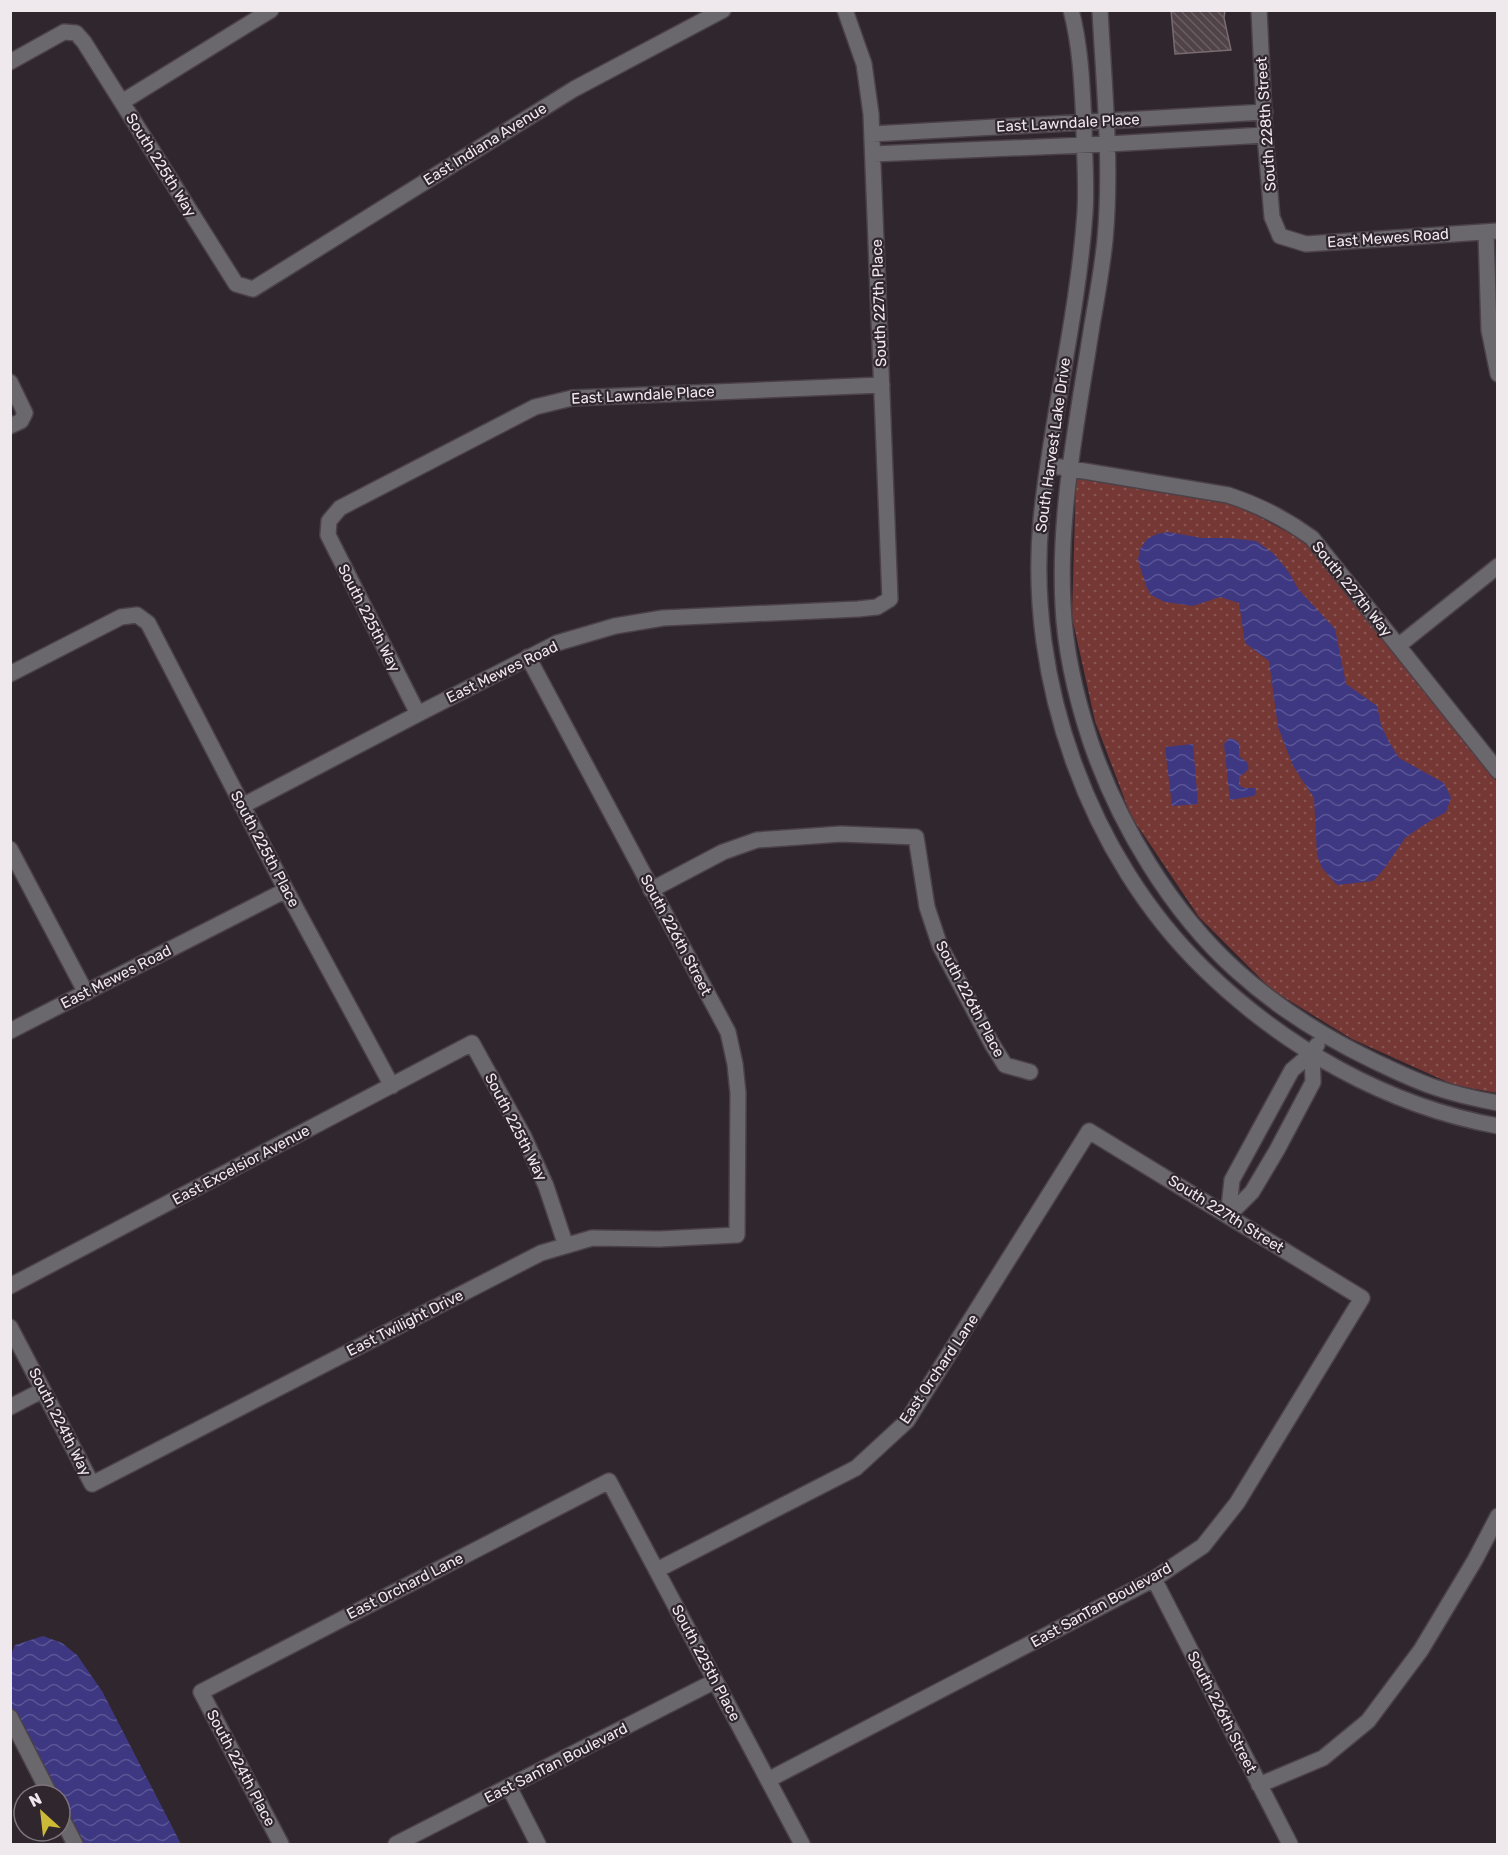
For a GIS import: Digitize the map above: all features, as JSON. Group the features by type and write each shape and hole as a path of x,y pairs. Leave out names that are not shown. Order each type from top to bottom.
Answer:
{"street":[{"path":"122,102 271,10"},
{"name":"East Indiana Avenue","path":"253,289 574,88 723,10"},
{"name":"South 227th Place","path":"845,10 864,64 871,114 890,599"},
{"name":"South Harvest Lake Drive","path":"1071,10 1076,29 1082,81 1085,211 1077,284 1048,465 1041,523 1039,567 1045,644 1061,727 1084,790 1125,870 1161,922 1220,985 1271,1026 1354,1078 1401,1100 1497,1126"},
{"name":"South Harvest Lake Drive","path":"1100,10 1108,144 1105,240 1066,501 1062,579 1065,634 1084,721 1109,790 1144,857 1183,912 1236,970 1268,996 1324,1035 1402,1075 1435,1088 1497,1103"},
{"name":"South 228th Street","path":"1259,10 1265,135 1272,217 1281,236"},
{"name":"South 225th Way","path":"10,62 64,32 76,33 84,42 236,284 253,289"},
{"name":"East Lawndale Place","path":"872,134 1264,111"},
{"name":"East Lawndale Place","path":"873,154 1265,135"},
{"path":"1492,231 1489,330 1497,374"},
{"name":"East Mewes Road","path":"1281,236 1306,244 1492,231"},
{"path":"10,382 25,413 16,424"},
{"name":"East Lawndale Place","path":"329,521 339,508 536,407 572,398 882,385"},
{"name":"South 227th Way","path":"1048,465 1228,495 1249,502 1291,523 1312,538 1497,771"},
{"name":"South 225th Way","path":"329,521 328,535 418,714"},
{"path":"1398,646 1497,566"},
{"name":"East Mewes Road","path":"242,806 557,643 615,626 663,618 858,609 877,607 890,599"},
{"name":"South 225th Place","path":"10,674 121,617 137,615 148,623 286,890 392,1086"},
{"name":"South 226th Street","path":"528,657 728,1032 738,1093 737,1235"},
{"name":"South 226th Place","path":"651,890 723,852 757,840 841,834 916,837 927,907 940,946 1005,1065 1030,1072"},
{"path":"10,849 86,993"},
{"name":"East Mewes Road","path":"10,1031 286,890"},
{"path":"1228,1216 1232,1180 1292,1070 1312,1053 1324,1035"},
{"name":"South 225th Way","path":"472,1043 524,1137 546,1186 566,1246"},
{"name":"East Excelsior Avenue","path":"10,1286 472,1043"},
{"path":"1228,1216 1252,1192 1313,1082 1312,1053"},
{"path":"1260,1129 1282,1141"},
{"name":"South 227th Street","path":"1089,1131 1362,1298"},
{"name":"East Orchard Lane","path":"657,1570 856,1468 907,1421 1089,1131"},
{"name":"East Twilight Drive","path":"92,1484 541,1253 592,1238 660,1239 737,1235"},
{"name":"East SanTan Boulevard","path":"768,1780 1154,1579 1203,1546 1237,1503 1362,1298"},
{"name":"South 224th Way","path":"10,1327 92,1484"},
{"path":"10,1407 43,1390"},
{"name":"South 225th Place","path":"609,1481 802,1845"},
{"name":"East Orchard Lane","path":"201,1692 609,1481"},
{"path":"1259,1785 1323,1758 1368,1721 1420,1650 1475,1560 1497,1516"},
{"name":"South 226th Street","path":"1154,1579 1290,1845"},
{"name":"East SanTan Boulevard","path":"396,1845 715,1681"},
{"name":"South 224th Place","path":"201,1692 281,1845"},
{"path":"10,1717 44,1783"},
{"path":"509,1787 538,1845"}],"shaded area":[{"path":"1076,478 1233,503 1304,541 1497,782 1497,1093 1454,1085 1352,1039 1272,990 1199,917 1131,816 1095,721 1072,617"}],"water":[{"path":"1168,532 1202,538 1256,541 1274,554 1288,571 1299,590 1335,629 1346,684 1377,706 1381,725 1399,758 1444,783 1451,798 1446,812 1405,838 1373,881 1337,885 1322,868 1317,855 1314,798 1293,766 1278,727 1269,661 1245,643 1239,603 1220,597 1193,606 1165,602 1151,595 1138,560 1140,549 1147,539"},
{"path":"1229,738 1236,740 1239,744 1239,756 1248,765 1248,770 1239,777 1239,785 1244,788 1255,788 1254,796 1230,800 1224,744"},
{"path":"1193,744 1198,804 1172,806 1165,747"},
{"path":"43,1636 62,1643 77,1655 102,1691 181,1844 83,1844 72,1823 72,1783 51,1783 12,1709 10,1656 15,1645"}],"building":[{"path":"1171,10 1225,10 1224,18 1231,50 1175,54"}]}
